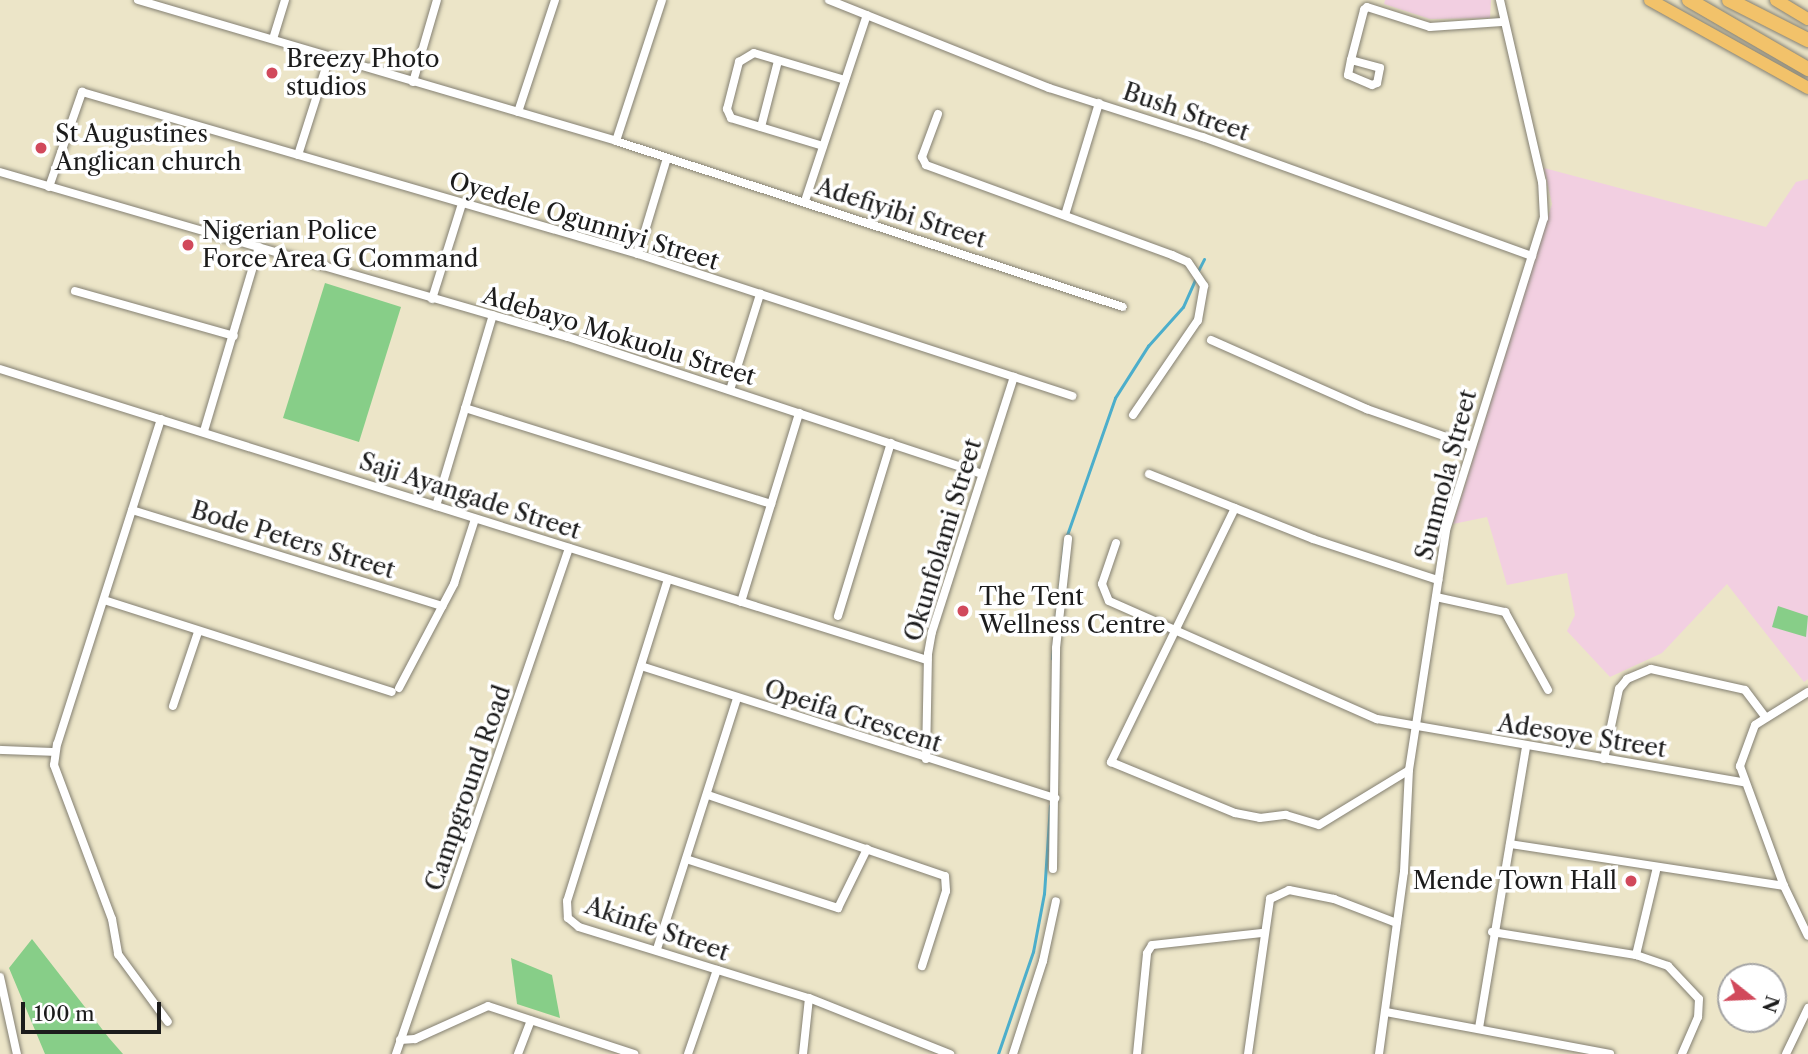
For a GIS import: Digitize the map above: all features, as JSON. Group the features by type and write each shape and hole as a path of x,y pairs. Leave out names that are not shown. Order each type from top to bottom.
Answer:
{"highway":[{"path":"1689,0 1808,69"},
{"path":"1729,0 1808,40"}],"main road":[{"path":"1650,0 1808,88"},
{"path":"1776,0 1808,19"}],"street":[{"name":"Adefiyibi Street","path":"138,0 616,141 1123,307"},
{"path":"273,39 285,0"},
{"path":"413,82 437,0"},
{"path":"517,112 555,0"},
{"path":"616,141 662,0"},
{"name":"Bush Street","path":"829,0 1026,79 1532,256"},
{"name":"Sunmola Street","path":"1379,1054 1408,828 1409,770 1446,530 1532,256 1545,201 1500,0"},
{"path":"1351,60 1367,8 1430,27 1503,22"},
{"path":"805,201 867,15"},
{"path":"823,146 761,127 728,113 739,62 748,53 845,80"},
{"path":"298,155 329,58"},
{"path":"761,127 778,61"},
{"name":"Oyedele Ogunniyi Street","path":"50,187 82,92 638,254 1072,396"},
{"path":"1066,215 1099,103"},
{"path":"938,114 922,157 926,165 1188,262 1204,286 1198,320 1133,415"},
{"path":"638,254 667,158"},
{"name":"Adebayo Mokuolu Street","path":"0,172 432,299 493,314 982,474"},
{"path":"432,299 462,204"},
{"path":"204,431 259,247"},
{"path":"75,291 233,336"},
{"path":"730,390 760,294"},
{"path":"436,506 493,314"},
{"path":"1210,340 1367,409 1472,446"},
{"name":"Saji Ayangade Street","path":"0,369 927,660"},
{"name":"Okunfolami Street","path":"926,759 927,660 1014,377"},
{"path":"465,408 771,504"},
{"path":"741,602 799,413"},
{"path":"160,419 54,752 55,776 111,919 118,954 168,1021"},
{"path":"838,616 891,443"},
{"path":"1149,474 1352,553 1438,580"},
{"path":"1235,508 1110,760 1113,764 1234,813 1260,818 1286,815 1319,825 1409,770"},
{"name":"Bode Peters Street","path":"132,510 442,606"},
{"path":"104,600 198,632 395,690 442,606 475,519"},
{"path":"1053,869 1056,648 1068,539"},
{"name":"Adesoye Street","path":"1116,543 1108,559 1103,593 1109,601 1174,632 1377,719 1416,729 1743,782"},
{"name":"Campground Road","path":"396,1054 569,548"},
{"name":"Akinfe Street","path":"668,579 566,910 571,922 579,927 809,998 950,1054"},
{"path":"1436,597 1505,612 1548,690"},
{"path":"173,706 198,632"},
{"name":"Opeifa Crescent","path":"641,666 737,699 1052,797"},
{"path":"1604,759 1619,689 1627,679 1651,669 1745,690 1765,717"},
{"path":"1808,692 1755,725 1742,750 1743,782 1784,886 1808,936"},
{"path":"657,949 737,699"},
{"path":"1479,1028 1492,932 1526,747"},
{"path":"0,750 54,752"},
{"path":"708,795 945,876 946,891 922,966"},
{"path":"1510,844 1784,886"},
{"path":"686,859 838,908 867,849"},
{"path":"1636,955 1657,867"},
{"path":"1248,1054 1262,933 1270,899 1289,890 1334,899 1397,923"},
{"path":"1013,1054 1043,961 1056,901"},
{"path":"1492,932 1636,955 1668,966 1699,999 1698,1017 1682,1054"},
{"path":"1137,1054 1147,953 1152,945 1262,933"},
{"path":"688,1054 717,970"},
{"path":"0,977 17,1054"},
{"path":"803,1054 809,998"},
{"path":"400,1040 415,1039 488,1006 634,1054"},
{"path":"1786,1054 1808,1008"},
{"path":"1385,1012 1610,1054"},
{"path":"518,1054 531,1020"}],"shaded area":[{"path":"1385,0 1491,0 1490,18 1430,19 1384,4"},
{"path":"1544,168 1766,227 1796,182 1808,179 1808,679 1804,682 1727,584 1662,653 1610,677 1567,631 1575,615 1567,573 1507,585 1487,517 1453,524 1552,204"}],"green space":[{"path":"325,283 401,307 359,442 283,418"},
{"path":"1778,606 1808,616 1806,637 1772,627"},
{"path":"32,939 123,1054 45,1054 9,968"},
{"path":"511,958 552,975 560,1018 517,1004"}],"waterway":[{"path":"1198,271 1204,259"},
{"path":"1066,538 1115,398 1148,346 1183,307 1196,278"},
{"path":"1052,659 1064,544"},
{"path":"998,1054 1033,952 1044,894 1050,806"}],"place":[{"name":"Breezy Photo studios","path":"272,73"},
{"name":"St Augustines Anglican church","path":"41,148"},
{"name":"Nigerian Police Force Area G Command","path":"188,245"},
{"name":"The Tent Wellness Centre","path":"963,611"},
{"name":"Mende Town Hall","path":"1631,881"}]}
